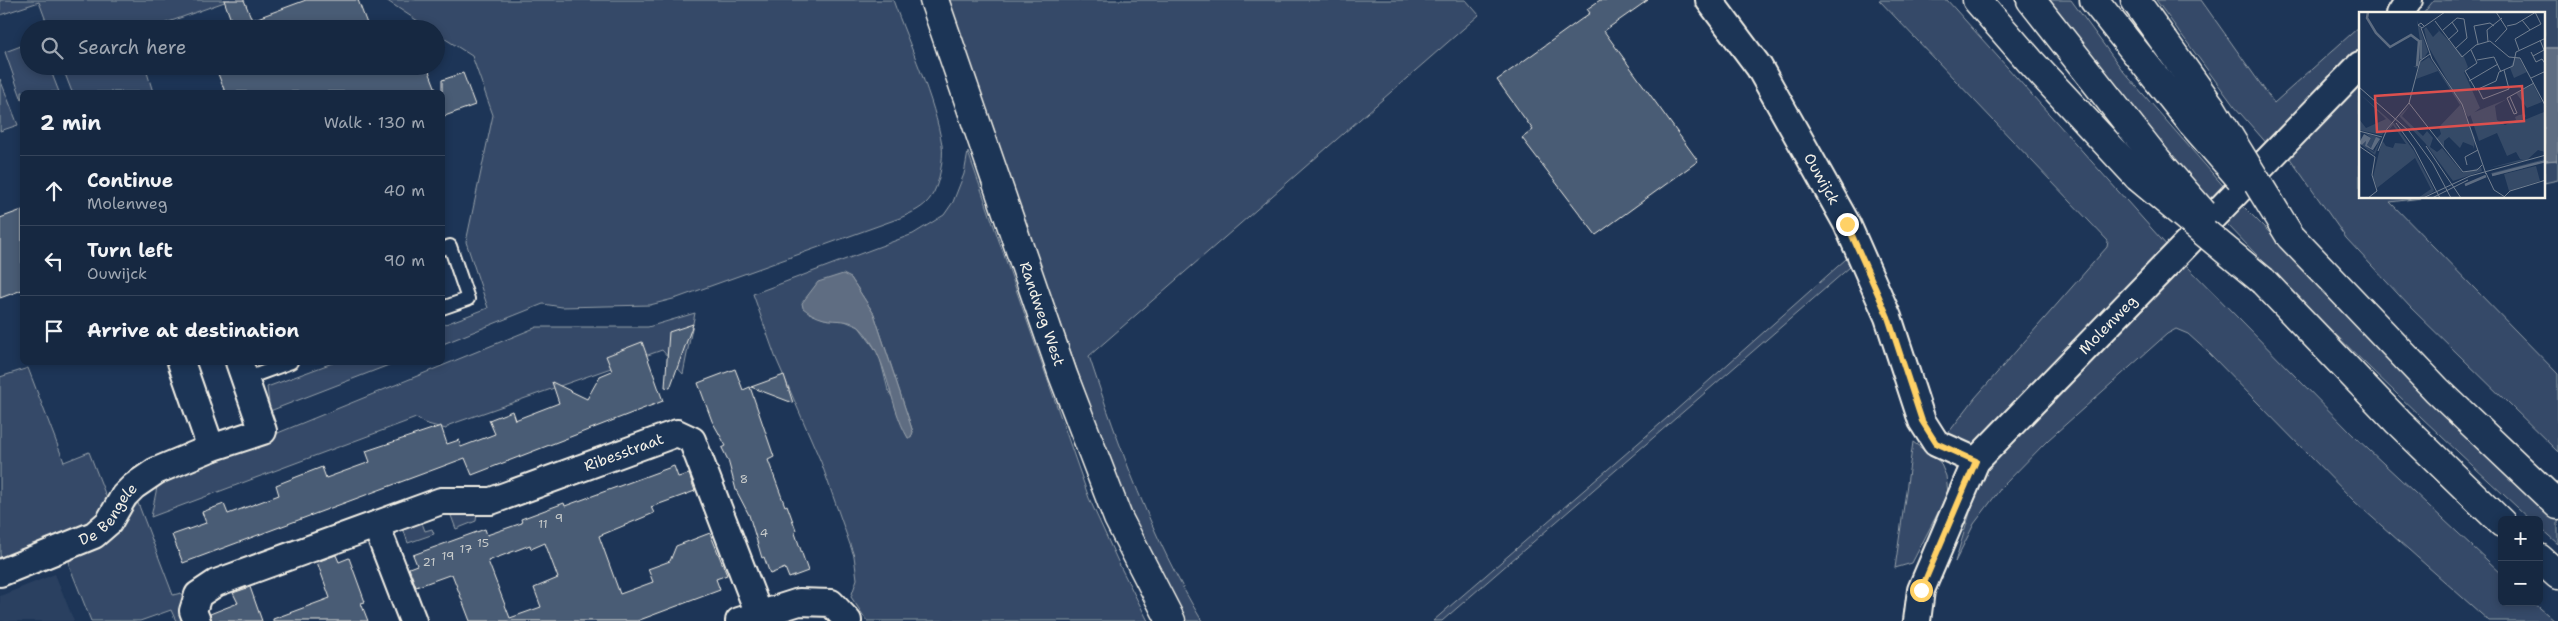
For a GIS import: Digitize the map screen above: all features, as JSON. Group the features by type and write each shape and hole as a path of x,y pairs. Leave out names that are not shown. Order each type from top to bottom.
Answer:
{"main road":[{"name":"Randweg West","path":"934,0 1066,384 1118,518 1171,621"},
{"path":"1977,0 2030,61 2147,168 2263,281 2398,422 2498,519"},
{"path":"2031,0 2147,168"},
{"path":"2094,0 2202,115"},
{"path":"2135,0 2202,115 2293,240 2437,390 2558,505"},
{"path":"2542,561 2558,575"}],"street":[{"name":"Ouwijck","path":"1709,0 1759,67 1847,224 1888,317 1922,421 1936,443 1976,461"},
{"path":"2401,12 2409,0"},
{"name":"Molenweg","path":"1917,621 1921,590 1976,461 2359,66"},
{"path":"182,365 211,448"},
{"name":"De Bengele","path":"0,573 94,535 109,522 124,496 134,486 156,472 211,448 264,431 242,371"},
{"name":"Ribesstraat","path":"197,621 193,612 198,595 216,583 441,501 491,501 677,432 692,440 749,617"},
{"path":"376,526 413,621"},
{"path":"749,617 799,602 831,603 848,621"}],"lane":[{"path":"445,248 450,246 468,298 445,307"},
{"path":"242,371 279,365"}],"shaded area":[{"path":"0,0 230,0 174,20 46,20 39,2 0,15"},
{"path":"386,0 893,0 928,91 939,127 942,157 936,186 925,204 900,218 677,298 650,305 562,307 543,304 445,343 445,324 488,308 466,242 493,115 472,56 445,39 445,20 416,20"},
{"path":"947,0 1466,0 1479,15 1089,356 1112,424 1152,525 1184,590 1202,621 1184,621 1148,552 1118,486"},
{"path":"1879,0 1947,0 2169,248 2015,401 1978,443 1969,446 1946,436 1975,398 2107,247 2108,241"},
{"path":"2050,0 2071,0 2123,71 2226,189 2210,205"},
{"path":"2156,0 2201,0 2274,103 2359,27 2359,53 2269,146 2234,106"},
{"path":"2434,0 2558,0 2558,48 2546,48 2546,12 2425,12"},
{"path":"20,46 20,75 52,75 58,90 20,90 20,94 5,52"},
{"path":"2546,48 2558,48 2558,160 2546,161"},
{"path":"65,75 148,75 152,90 71,90"},
{"path":"0,79 18,125 0,131"},
{"path":"2359,85 2359,199 2413,199 2390,202 2558,374 2558,452 2411,308 2346,238 2289,157"},
{"path":"968,152 1089,498 1148,621 867,621 851,597 857,579 854,556 821,462 775,356 753,294 913,234 944,215 953,202 964,174","holes":["851,278 874,314 913,432 888,390 879,354 859,327 840,319 825,319 809,313"]},
{"path":"2558,160 2558,180 2546,183 2546,161"},
{"path":"2242,205 2458,422 2558,514 2558,544 2543,531 2543,516 2527,516 2375,373 2225,222"},
{"path":"1846,259 1850,267 1442,621 1433,621 1675,411"},
{"path":"2184,263 2354,436 2498,570 2498,606 2538,606 2555,621 2489,621 2355,502 2208,352 2188,334 2176,329 2167,334 2048,440 2001,488 1974,524 1955,562 1981,477 2000,450"},
{"path":"843,274 851,278 874,314 913,432 911,438 908,438 901,425 883,367 870,340 860,328 852,323 821,318 803,308 802,303 818,282"},
{"path":"695,313 683,374 662,350 449,425 446,429 424,423 416,418 151,517 158,482 537,327 648,327"},
{"path":"327,365 389,365 270,411 267,387"},
{"path":"28,368 64,462 89,452 109,504 94,520 0,559 0,377"},
{"path":"1913,442 1940,462 1946,476 1948,493 1912,563 1895,568"},
{"path":"138,503 173,595 181,593 190,621 176,621 171,610 140,621 91,621 69,565 70,553 114,532"},
{"path":"447,505 469,514 477,513 476,521 456,529"},
{"path":"419,515 425,531 432,529 434,534 408,543 401,522"},
{"path":"55,574 74,621 0,621 0,596"}],"building":[{"path":"224,0 244,0 252,20 231,20"},
{"path":"306,0 358,0 366,20 252,20"},
{"path":"1600,0 1648,0 1604,31 1698,161 1596,235 1522,138 1533,130 1497,80 1590,13 1587,9"},
{"path":"463,73 475,105 445,116 445,90 442,90 442,80"},
{"path":"218,75 430,75 436,90 224,90"},
{"path":"20,211 20,291 0,298 0,218"},
{"path":"693,324 670,388 665,387 669,332"},
{"path":"642,342 663,401 472,475 465,458 183,563 172,535 206,523 202,512 224,504 228,514 279,495 276,485 322,467 326,478 370,462 366,451 441,426 447,444 459,440 461,447 495,434 489,420 512,411 515,420 559,403 552,382 587,399 600,376 612,371 606,356"},
{"path":"735,369 743,390 750,387 774,457 768,460 785,506 787,505 808,571 789,578 785,568 770,574 764,557 762,558 749,515 736,490 728,460 722,448 726,446 712,421 698,383"},
{"path":"784,375 793,403 751,387"},
{"path":"674,466 678,477 689,474 695,491 651,507 654,513 599,536 620,594 653,582 648,569 670,561 676,546 710,533 727,575 716,579 720,590 637,621 470,621 452,574 416,587 409,568 417,565 413,555 485,529 487,535 522,523 521,519 564,503 565,506","holes":["545,543 558,578 534,588 541,607 510,618 488,561 530,545 531,549"]},
{"path":"336,555 339,562 349,558 365,602 361,603 368,621 273,621 273,619 330,598 317,562"},
{"path":"250,587 262,621 212,621 210,614 238,603 233,593"}],"route":[{"path":"1847,224 1888,317 1922,421 1936,443 1976,461 1921,590"}]}
